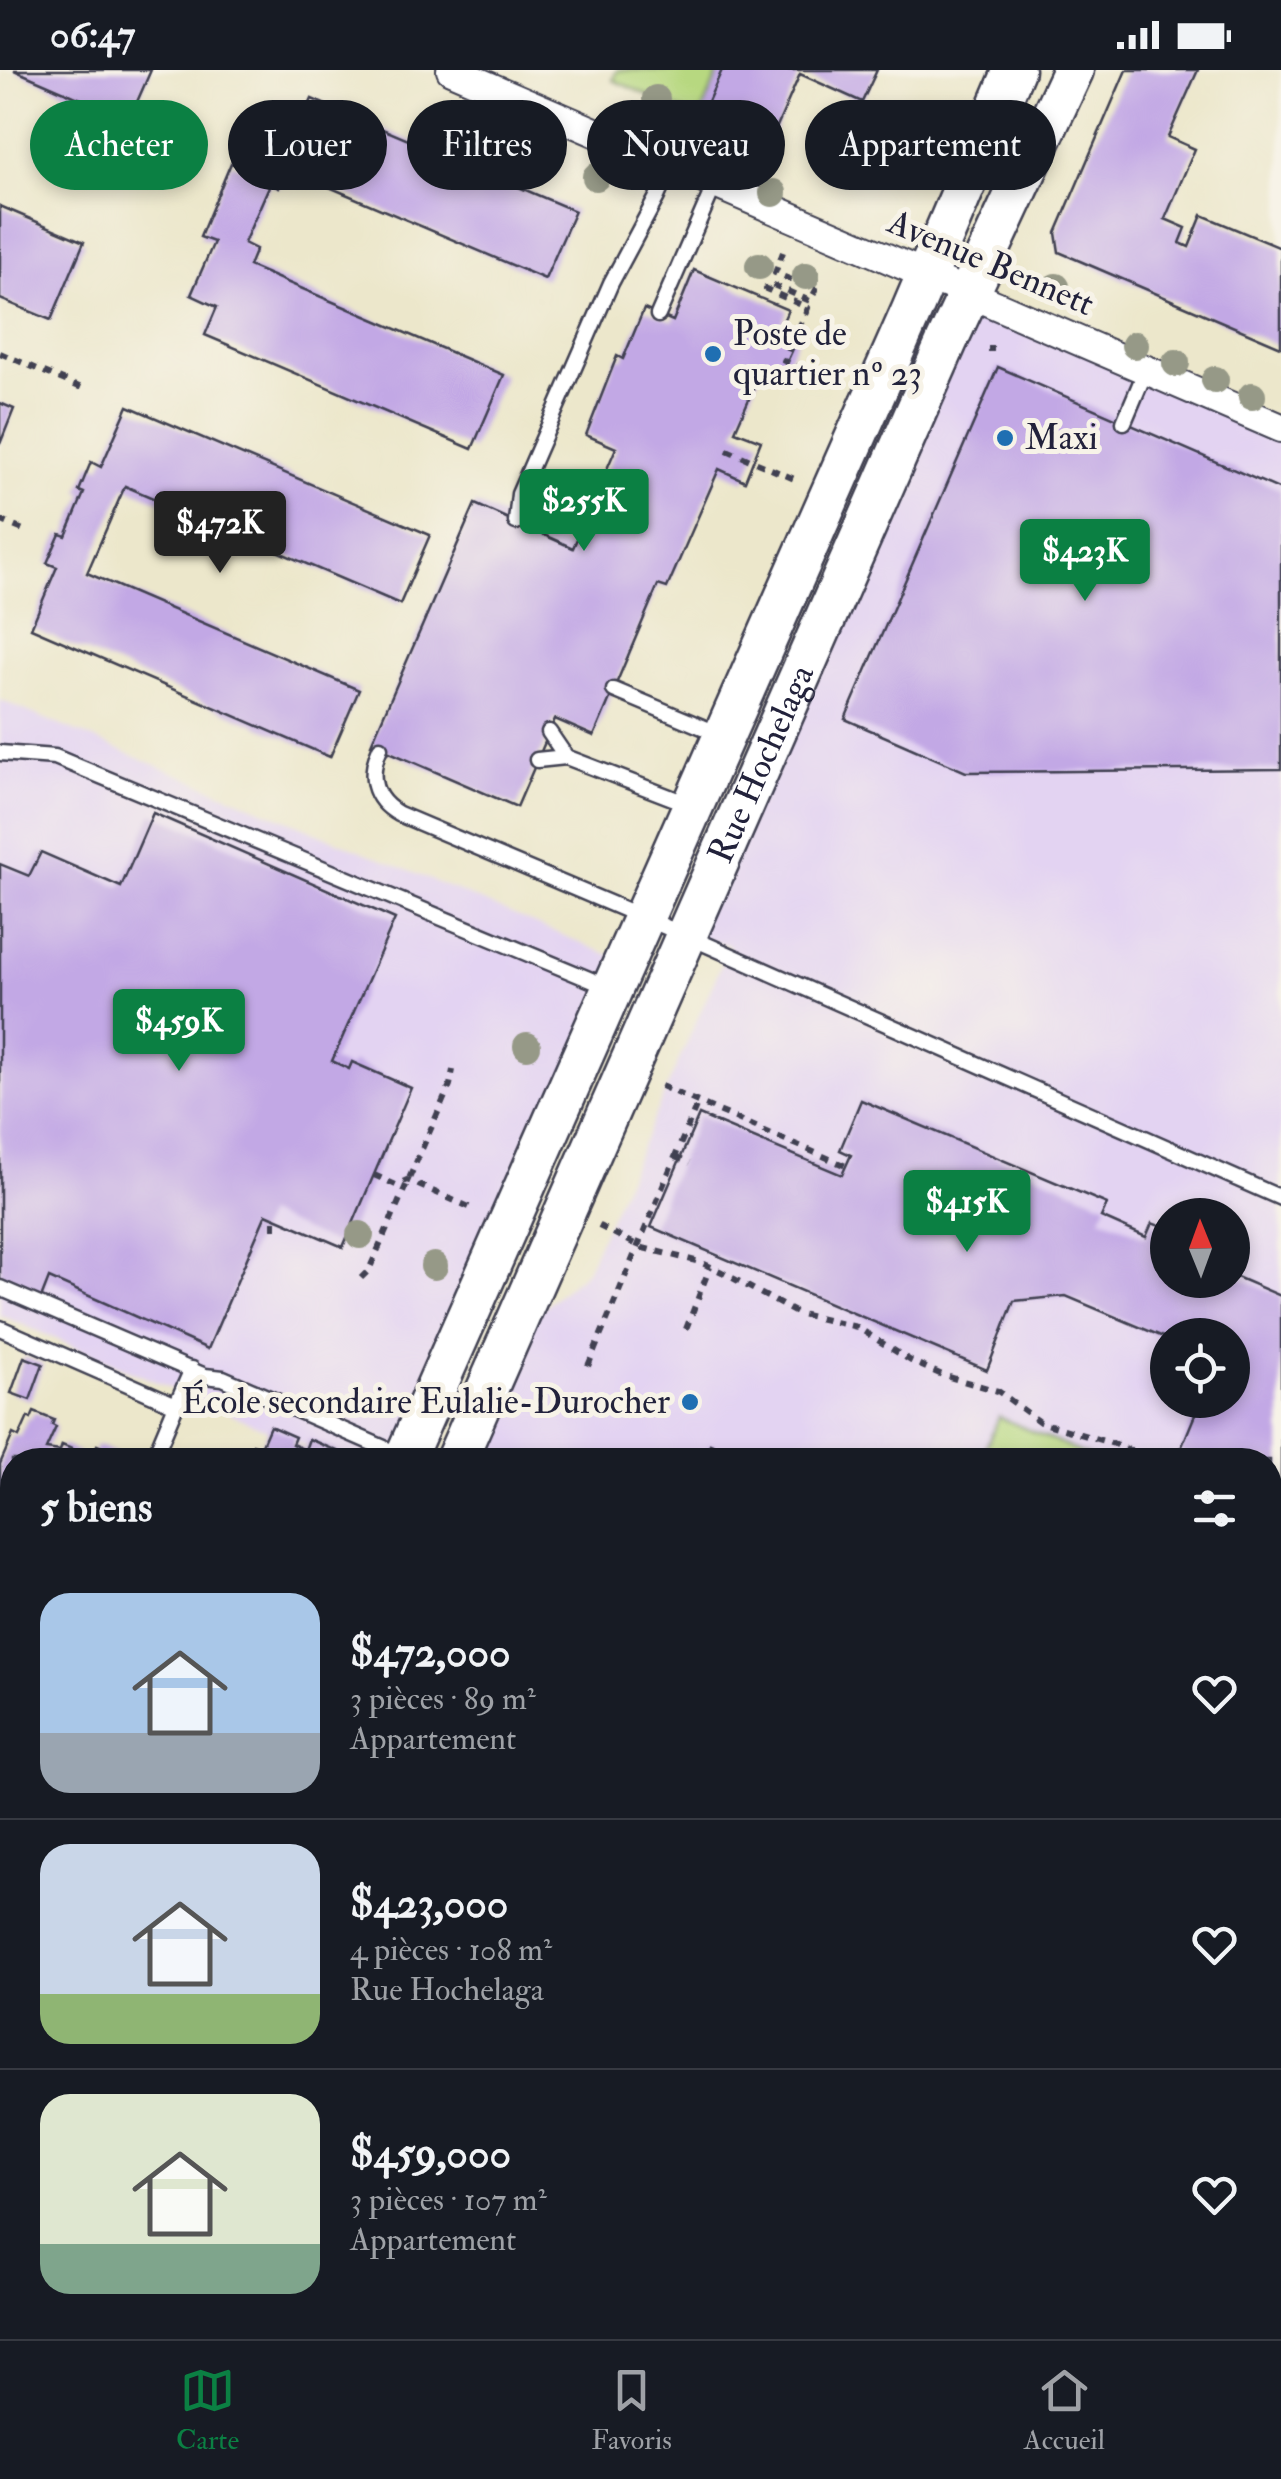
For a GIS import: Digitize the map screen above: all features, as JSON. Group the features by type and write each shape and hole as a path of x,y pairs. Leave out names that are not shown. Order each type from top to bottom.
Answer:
{"main road":[{"name":"Rue Hochelaga","path":"461,1448 687,936 744,736 926,276 1014,70"},
{"name":"Rue Hochelaga","path":"410,1448 693,806 744,736 969,295 1073,70"}],"street":[{"name":"Avenue Bennett","path":"451,70 587,130"},
{"name":"Avenue Bennett","path":"723,190 1281,428"}],"lane":[{"path":"516,522 519,494 611,282 660,190"},
{"path":"658,315 712,190"},
{"path":"1124,422 1146,370"},
{"path":"614,690 744,736"},
{"path":"549,732 566,757"},
{"path":"380,748 372,780 379,797 392,810 1281,1198"},
{"path":"0,753 55,758 612,989"},
{"path":"537,760 566,757 693,806"},
{"path":"0,1288 205,1376 223,1378 380,1448"},
{"path":"0,1328 176,1405"},
{"path":"158,1448 192,1369"}],"path":[{"path":"901,216 903,228"},
{"path":"783,252 775,272 816,290 810,301 769,283 766,289 808,308 784,360 830,380"},
{"path":"775,339 791,345"},
{"path":"0,352 84,389"},
{"path":"726,450 799,481"},
{"path":"0,520 23,530"},
{"path":"362,1278 369,1270 450,1085 453,1070"},
{"path":"661,1086 846,1166"},
{"path":"588,1366 698,1102"},
{"path":"675,1157 690,1162"},
{"path":"374,1174 396,1185 408,1180 477,1210"},
{"path":"274,1217 274,1229"},
{"path":"599,1226 637,1245 710,1267 784,1307 857,1328 911,1362 998,1391 1040,1422 1126,1448"},
{"path":"686,1329 710,1267"}],"shaded area":[{"path":"967,296 1281,433 1281,1448 461,1448 512,1334 586,1271 730,945 687,936"},
{"path":"0,700 624,961 409,1448 310,1448 0,1315"}],"green space":[{"path":"617,70 720,70 707,100 658,100 613,80"},
{"path":"999,1417 1070,1448 985,1448"}],"building":[{"path":"14,70 151,70 138,100 83,100"},
{"path":"722,70 877,70 863,100 800,74 785,108 785,100 709,100"},
{"path":"1126,70 1198,70 1168,137 1195,149 1165,219 1186,228 1180,243 1189,247 1202,215 1281,248 1281,347 1059,252 1056,233"},
{"path":"387,131 407,139 407,190 526,190 575,211 545,279 336,190 387,190"},
{"path":"228,170 228,190 267,190 244,243 256,249 249,266 504,375 472,449 205,335 217,307 191,295 214,242 200,237"},
{"path":"0,206 84,242 51,320 0,299"},
{"path":"694,270 788,310 779,330 798,338 781,375 763,367 735,431 761,441 745,481 719,469 667,588 658,585 594,736 555,719 517,807 371,744 475,504 573,548 616,448 586,435 617,356 623,359 644,309 673,321"},
{"path":"998,367 1281,490 1281,769 966,772 845,719"},
{"path":"0,403 14,409 0,444"},
{"path":"128,406 430,535 400,604 125,486 87,573 359,690 330,757 31,628 57,567 47,563 60,534 66,536 84,493 79,491 91,462 101,467"},
{"path":"153,813 395,919 332,1061 349,1069 352,1062 411,1088 343,1247 266,1214 208,1349 49,1278 40,1301 0,1285 0,864 29,876 41,852 121,887"},
{"path":"861,1100 1107,1204 1101,1217 1146,1237 1150,1228 1150,1298 1250,1298 1250,1283 1281,1296 1281,1448 1181,1448 1194,1418 1250,1418 1250,1318 1150,1318 1150,1331 1066,1296 1014,1301 987,1370 651,1227 699,1115 842,1175 851,1155 840,1150"},
{"path":"24,1357 43,1364 30,1400 11,1393"},
{"path":"34,1412 54,1420 52,1425 56,1427 46,1448 7,1448 13,1434 19,1437 28,1417 31,1419"},
{"path":"270,1426 295,1437 292,1444 301,1448 252,1448 253,1444 261,1447"},
{"path":"309,1439 330,1448 306,1448"}],"place":[{"name":"Poste de quartier nº 23","path":"713,354"},
{"name":"Maxi","path":"1005,438"},
{"name":"École secondaire Eulalie-Durocher","path":"690,1402"}]}
